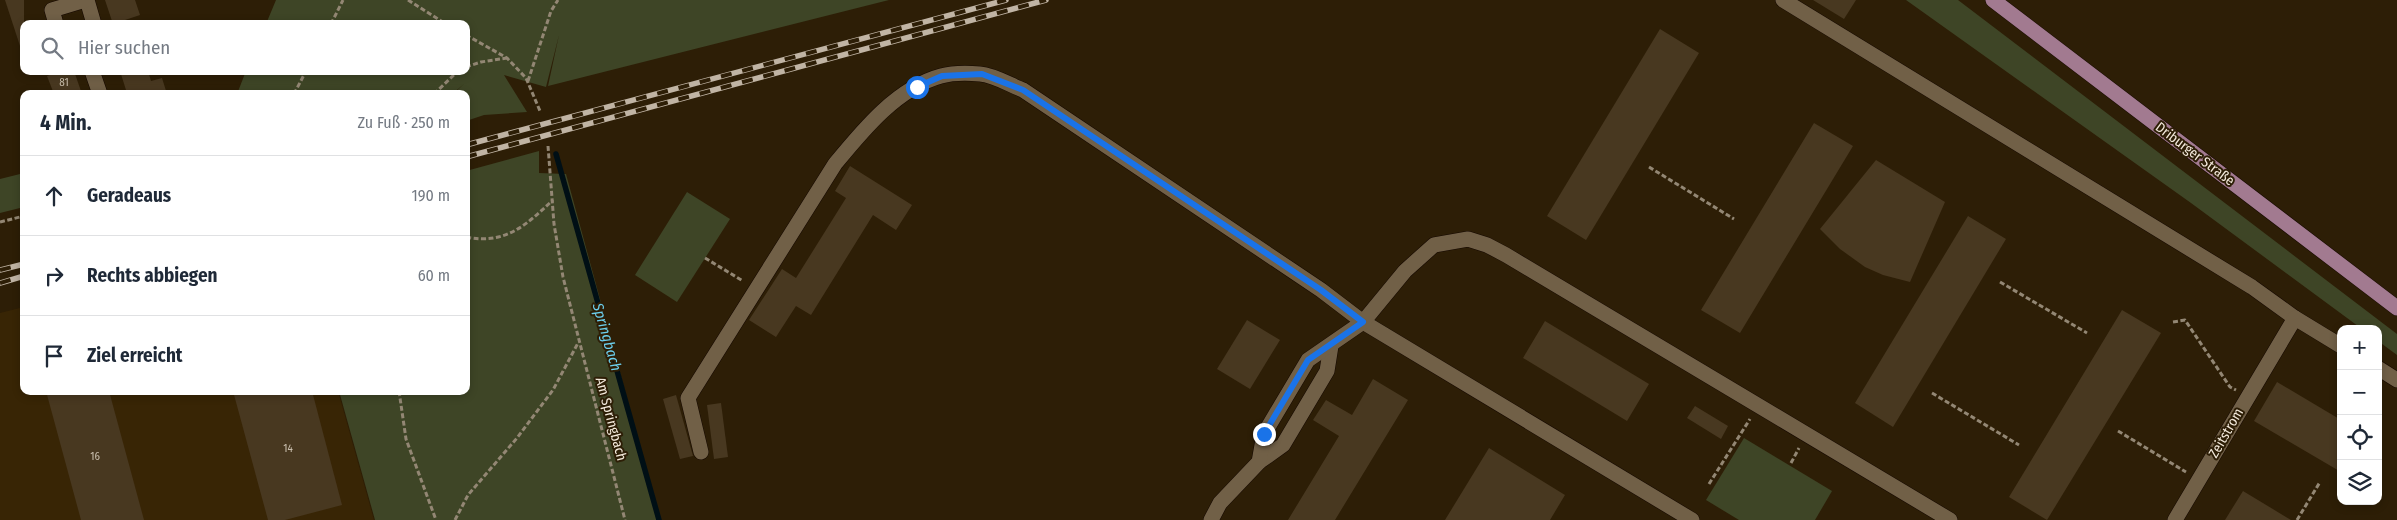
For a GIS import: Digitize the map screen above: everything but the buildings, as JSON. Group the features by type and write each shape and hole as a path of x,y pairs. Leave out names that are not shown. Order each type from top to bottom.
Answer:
{"main road":[{"name":"Driburger Straße","path":"1993,0 2397,308"}],"street":[{"path":"55,20 52,10 68,2 86,0 93,20"},
{"path":"1783,0 2252,287 2295,318 2337,344"},
{"path":"701,452 688,398 835,164 889,106 917,87 942,76 982,74 1023,90 1321,290 1363,322 1692,520"},
{"path":"93,75 99,90"},
{"path":"1259,462 1264,434 1308,360 1363,322 1405,272 1434,245 1468,239 1487,245 1506,255 1950,520"},
{"name":"Zeitstrom","path":"2176,520 2295,318"},
{"path":"1211,520 1220,503 1259,462 1283,445 1327,371 1330,346"},
{"path":"2381,370 2397,380"}],"path":[{"path":"332,20 343,0"},
{"path":"408,0 440,20"},
{"path":"528,82 551,11 558,0"},
{"path":"470,37 507,58 528,82 540,111"},
{"path":"470,66 507,58"},
{"path":"296,90 304,75"},
{"path":"438,90 454,75"},
{"name":"Am Springbach","path":"548,146 554,200 554,224 563,277 626,520"},
{"path":"1649,167 1734,219"},
{"path":"470,237 500,238 514,232 554,200"},
{"path":"0,222 20,217"},
{"path":"705,258 757,290"},
{"path":"2000,282 2087,333"},
{"path":"2173,322 2185,320 2230,386 2247,397"},
{"path":"456,520 468,495 518,438 554,390 579,342"},
{"path":"1932,393 2020,445"},
{"path":"400,395 406,440 436,520"},
{"path":"1709,484 1758,405"},
{"path":"2118,431 2199,480"},
{"path":"2297,520 2320,482"}],"shaded area":[{"path":"20,308 20,395 339,395 374,520 0,520 0,313"}],"green space":[{"path":"276,0 889,0 548,86 559,35 546,87 504,75 527,112 484,115 470,120 470,90 457,90 464,84 457,90 239,90 244,75 470,75 470,20 268,20"},
{"path":"1906,0 1958,0 2397,334 2397,355 2382,344 2382,325 2357,325 2191,203"},
{"path":"539,151 539,173 566,174 660,520 375,520 340,395 470,395 470,170"},
{"path":"20,174 20,208 0,213 0,179"},
{"path":"687,192 730,219 677,302 635,275"},
{"path":"1744,438 1832,491 1815,520 1739,520 1706,500"}],"waterway":[{"name":"Springbach","path":"556,154 659,520"}],"railway":[{"path":"470,144 1006,0"},
{"path":"470,156 1046,0"},
{"path":"0,270 20,265"},
{"path":"0,283 20,277"}],"route":[{"path":"917,87 942,76 982,74 1023,90 1321,290 1341,308 1363,322 1308,360 1264,434"}]}
